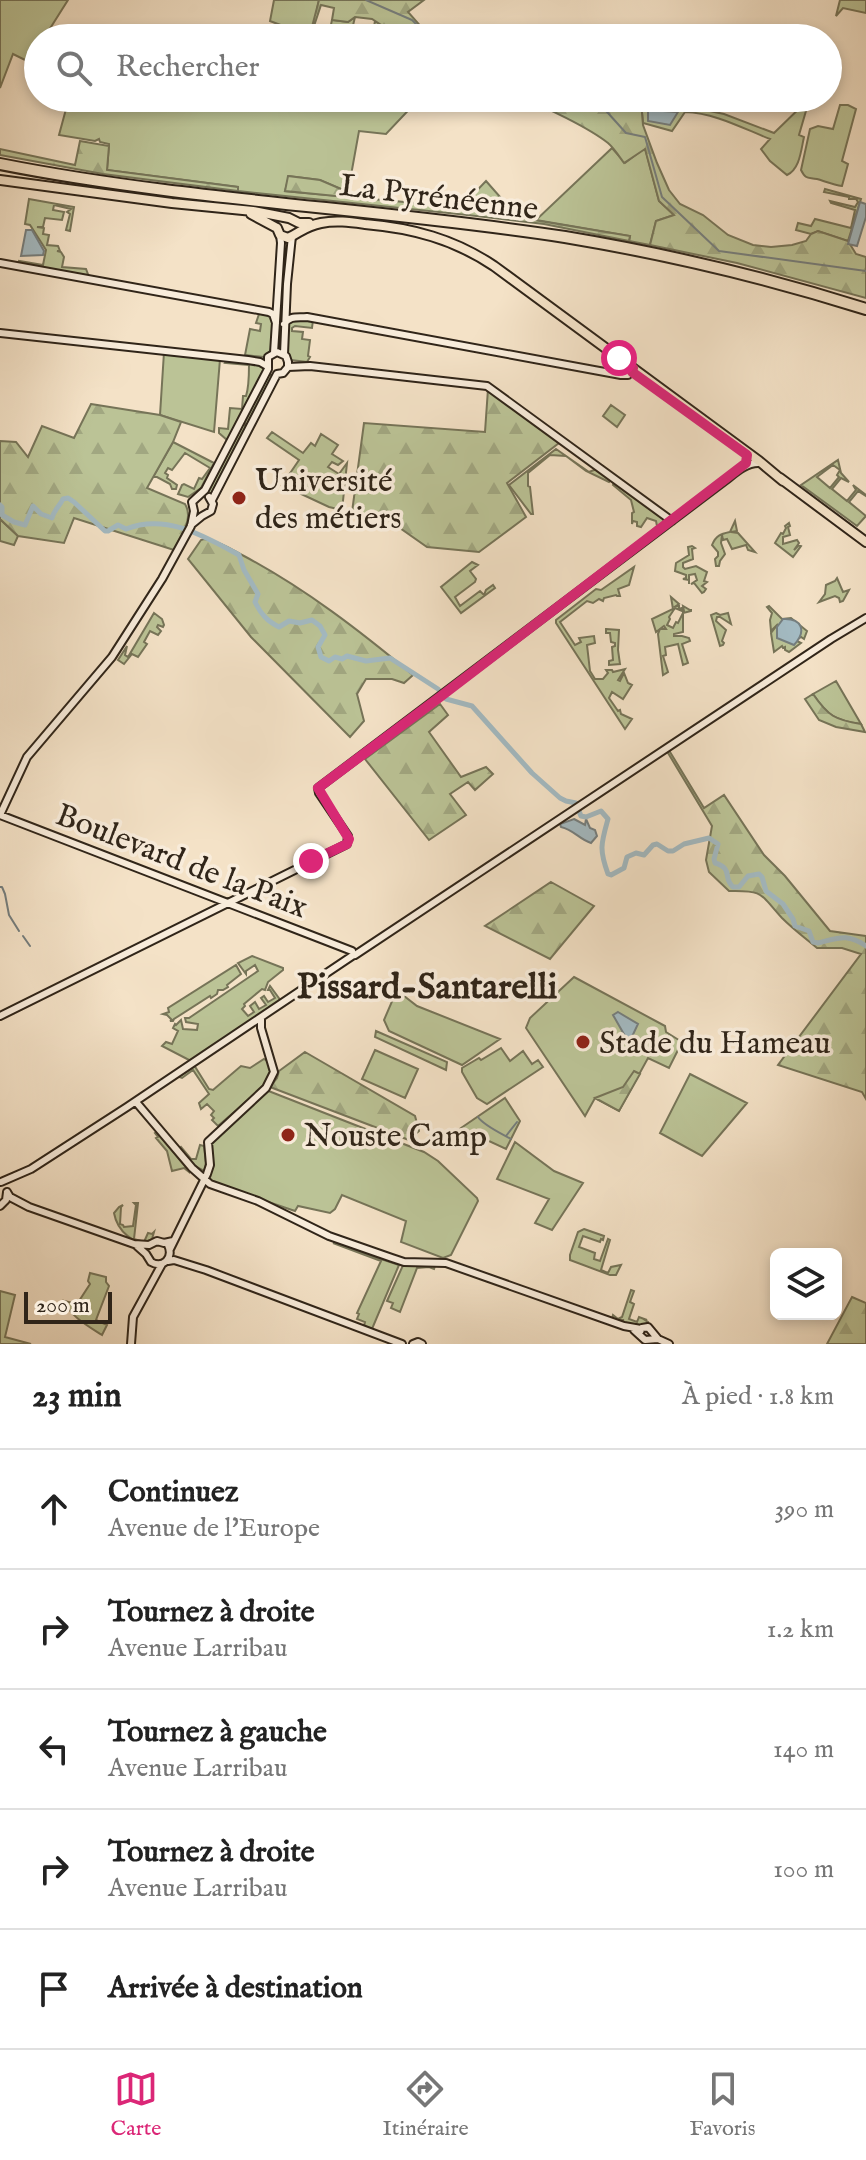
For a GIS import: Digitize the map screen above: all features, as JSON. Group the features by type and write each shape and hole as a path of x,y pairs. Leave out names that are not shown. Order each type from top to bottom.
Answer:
{"highway":[{"name":"La Pyrénéenne","path":"0,161 136,182 459,217 566,232 759,273 866,307"}],"main road":[{"path":"0,180 273,214 289,218 294,230"},
{"path":"243,211 286,238 294,230 318,223 343,221 393,226 456,244 494,266 866,542"},
{"path":"278,231 279,222 284,218"},
{"path":"630,368 783,481"}],"street":[{"path":"288,367 284,324 294,230"},
{"path":"202,495 271,355 281,243 278,231"},
{"path":"0,263 252,308 273,314 276,323"},
{"path":"252,308 268,308 277,300"},
{"path":"286,300 289,310 307,317"},
{"path":"284,324 293,316 307,317 618,374 630,368"},
{"path":"0,333 248,360 260,362 277,374 288,367 310,366 487,386 672,521"},
{"path":"248,360 271,355 286,356 310,366"},
{"path":"1,812 27,757 122,643 190,528 211,511 212,500 277,374"},
{"path":"743,468 747,455"},
{"path":"0,1016 347,844 348,836 318,788 743,468 758,463"},
{"path":"190,528 194,511 192,502 202,495 212,500"},
{"path":"194,511 202,516"},
{"path":"29,1207 2,1205 6,1190 23,1174 136,1102 352,953 866,616"},
{"name":"Boulevard de la Paix","path":"1,812 18,823 352,953"},
{"path":"131,1344 133,1317 209,1168 209,1139 266,1088 273,1077 261,1018"},
{"path":"136,1102 175,1150 204,1180 220,1189 258,1201 329,1236 392,1258 404,1262 446,1263 640,1332 643,1339 651,1336 669,1344"},
{"path":"23,1174 0,1182 10,1197 29,1207 134,1244 149,1245 157,1241 165,1256 174,1260 402,1344"},
{"path":"134,1244 149,1260 165,1256"},
{"path":"146,1254 149,1245"},
{"path":"640,1332 648,1327 651,1336"},
{"path":"413,1344 422,1344"}],"green space":[{"path":"0,0 68,0 53,24 24,24 24,60 13,54 0,88"},
{"path":"274,0 319,0 314,24 278,24 270,21"},
{"path":"319,0 424,0 408,12 419,24 380,24 372,19 355,17 348,22 332,20 334,8 321,5 313,23"},
{"path":"840,0 866,0 866,13 843,8 836,16"},
{"path":"355,17 353,24 331,24 332,20 348,22"},
{"path":"842,105 856,109 842,161 848,164 842,186 808,178 801,170 810,129 818,126 833,129 838,112 842,112"},
{"path":"65,112 407,112 386,134 359,131 348,192 320,180 289,176 285,191 448,206 468,209 467,215 238,191 237,187 107,170 109,144 99,139 59,135"},
{"path":"554,112 642,112 643,125 657,163 669,190 680,204 703,215 728,235 753,245 792,245 806,241 818,231 848,241 856,254 866,257 866,298 737,263 650,245 656,221 674,215 659,201 645,149 624,163 600,137"},
{"path":"642,112 685,112 672,131 643,123"},
{"path":"685,112 724,114 774,133 796,112 806,112 799,135 804,137 799,159 787,175 761,149 770,139 707,115"},
{"path":"80,141 109,146 107,170 238,187 238,191 103,174 0,155 0,149 75,165"},
{"path":"612,148 625,163 645,148 659,201 674,215 656,221 650,245 629,241 630,236 536,220"},
{"path":"288,176 320,180 348,192 346,197 285,191"},
{"path":"486,181 515,214 462,206"},
{"path":"825,189 861,199 848,241 818,231 811,234 796,230 798,223 811,226 815,219 851,228 855,210 830,201 855,207 856,199 824,192"},
{"path":"29,199 74,207 70,231 66,230 70,214 67,212 71,209 54,205 53,210 64,212 62,220 45,218 43,227 37,227 44,228 43,234 49,235 47,245 58,246 60,251 57,251 64,257 62,267 86,269 89,277 18,265 19,261 43,265 46,250 30,225 25,224"},
{"path":"468,209 630,236 629,241 544,224 467,215"},
{"path":"260,311 267,312 272,318 272,349 264,357 245,355 250,329 260,331 261,324 256,323"},
{"path":"290,319 313,320 312,328 292,328 292,331 303,332 302,339 310,340 307,362 291,360 286,351 285,334"},
{"path":"164,352 220,359 214,432 160,415"},
{"path":"227,360 254,362 265,372 230,440 219,433 219,428 228,429 230,408 242,409 243,396 246,396 248,389 249,365 225,363"},
{"path":"269,374 273,376 248,425 243,422"},
{"path":"488,389 559,443 507,483 526,517 479,552 427,547 387,519 352,512 364,423 485,432"},
{"path":"91,404 160,415 181,422 147,488 185,504 187,521 174,550 74,518 64,543 18,536 0,519 0,441 16,442 28,457 42,426 74,438"},
{"path":"611,405 625,415 617,427 603,416"},
{"path":"242,423 247,427 211,496 206,493"},
{"path":"272,432 303,453 311,443 315,446 321,434 338,445 332,454 343,461 338,465 332,462 328,467 339,474 347,463 342,510 282,485 299,460 267,438"},
{"path":"173,442 214,463 201,488 188,497 178,494 182,485 194,489 199,478 202,479 210,468 185,453 172,470 168,468 165,473 177,485 176,489 153,477"},
{"path":"556,449 589,472 597,469 611,480 609,482 586,471 566,456 550,455 528,473 531,514 509,485"},
{"path":"838,460 841,473 849,482 841,478 832,489 847,501 856,490 853,485 866,495 858,491 849,502 866,516 857,526 801,485","holes":["833,465 840,470 839,477 830,488 817,477"]},
{"path":"614,482 663,519 664,523 639,542 657,526 656,521 647,518 641,527 637,526 637,522 633,521 632,524 634,512 631,500 613,485"},
{"path":"0,519 18,536 14,545 0,541"},
{"path":"735,521 737,531 731,532 738,533 755,552 748,550 746,545 732,549 722,535 725,554 716,566 718,552 712,545 719,536 730,532"},
{"path":"789,523 790,535 783,537 783,544 797,540 799,543 794,550 801,546 793,557 775,543"},
{"path":"204,539 230,548 289,582 413,675 404,683 392,679 366,679 357,694 364,721 350,737 251,637 188,559"},
{"path":"692,546 695,548 692,549 693,559 683,563 683,567 696,566 707,572 704,581 707,582 702,586 706,589 702,593 694,583 691,584 697,580 695,574 689,575 689,580 683,579 686,575 675,571 676,563 689,555 688,547"},
{"path":"472,562 478,565 470,571 476,579 455,597 460,606 480,591 484,595 493,585 495,588 461,613 441,587"},
{"path":"634,567 629,585 618,589 620,596 593,603 587,601 560,622 575,645 581,642 579,638 594,636 595,643 587,645 590,671 595,679 603,679 608,673 606,670 625,669 618,680 624,673 632,685 623,699 612,692 609,698 621,714 632,719 625,729 556,620 596,589 601,590"},
{"path":"837,578 843,592 849,590 843,601 840,602 835,596 819,602 825,594 826,585"},
{"path":"671,597 682,611 675,608 667,625 673,628 683,613 683,632 674,636 689,638 690,641 682,644 688,663 683,665 678,644 665,647 666,655 663,656 668,672 663,675 658,634 660,629 656,632 652,619 673,609"},
{"path":"769,606 782,619 791,618 807,631 804,639 801,637 791,642 801,643 789,652 782,646 774,652 771,633 778,624 771,631 772,613"},
{"path":"154,613 164,625 158,625 161,631 158,635 150,631 144,642 147,644 138,657 132,654 124,664 118,660 127,646 125,655 128,657"},
{"path":"728,613 731,624 717,617 716,621 726,630 724,643 720,646 711,615"},
{"path":"606,629 619,630 620,664 609,665 609,661 613,660 612,647 615,643 611,642"},
{"path":"836,681 861,724 833,716 813,694"},
{"path":"813,694 833,716 861,724 865,732 836,727 819,720 805,699"},
{"path":"440,704 448,715 429,732 461,777 486,767 493,774 475,790 468,782 450,794 466,815 429,840 365,759"},
{"path":"667,747 704,808 724,795 764,855 830,931 866,936 866,1099 862,1092 778,1065 861,954 842,948 817,948 760,895 749,891 729,891 709,872 706,860 712,826"},
{"path":"551,882 594,906 550,959 485,926"},
{"path":"252,956 283,970 242,1009 248,1016 254,1012 250,1006 255,1002 259,1009 266,1005 261,998 264,996 268,1002 275,998 268,990 270,986 281,1001 191,1061 162,1046 166,1042 172,1044 178,1031 173,1028 175,1024 181,1020 183,1029 197,1030 198,1024 186,1022 185,1018 258,971 255,965 246,974 238,963"},
{"path":"236,965 241,974 228,987 218,990 217,994 173,1021 163,1014 169,1012 168,1008"},
{"path":"574,977 665,1026 666,1032 682,1042 669,1068 648,1058 619,1111 595,1098 585,1116 526,1028 530,1018"},
{"path":"399,992 417,1006 500,1039 462,1065 389,1031 384,1020"},
{"path":"376,1031 447,1062 446,1070 375,1037"},
{"path":"501,1048 510,1061 523,1051 532,1064 538,1060 543,1067 487,1104 477,1098 462,1068"},
{"path":"375,1050 418,1069 405,1098 362,1079"},
{"path":"305,1052 415,1116 419,1131 409,1140 270,1087 279,1071"},
{"path":"264,1059 269,1062 271,1071 264,1086 218,1126 212,1120 214,1111 207,1104 201,1109 199,1103 209,1094 193,1070 179,1077 194,1065 209,1089 213,1090 241,1066 250,1068"},
{"path":"634,1071 640,1074 619,1111 595,1098 623,1087"},
{"path":"690,1074 747,1103 702,1156 660,1133"},
{"path":"266,1090 424,1152 438,1161 478,1201 451,1255 443,1258 401,1242 406,1221 342,1195 330,1213 298,1206 295,1211 211,1182 208,1177 210,1144"},
{"path":"505,1098 520,1121 506,1149 461,1128"},
{"path":"157,1132 189,1172 184,1168 172,1171 167,1151 156,1138"},
{"path":"515,1142 554,1171 583,1183 552,1230 535,1223 549,1199 497,1179"},
{"path":"200,1145 204,1146 204,1171 193,1165 179,1149 181,1147 191,1159 196,1159"},
{"path":"134,1203 138,1203 134,1239 142,1242 133,1240 123,1231 114,1213 123,1205 120,1224 133,1226"},
{"path":"584,1229 604,1236 600,1242 583,1236 579,1247 595,1253 594,1259 600,1261 610,1240 601,1270 608,1273 611,1267 621,1265 616,1275 610,1275 570,1260 578,1232"},
{"path":"154,1232 152,1239 144,1241 148,1233"},
{"path":"333,1243 399,1265 372,1329 357,1319 357,1313 381,1261"},
{"path":"404,1263 435,1266 434,1269 417,1268 400,1312 391,1308 393,1303 387,1301"},
{"path":"90,1273 106,1277 109,1286 96,1320 107,1325 102,1335 75,1316 64,1301 77,1304 90,1284"},
{"path":"631,1290 634,1291 630,1302 634,1304 629,1319 637,1322 639,1317 647,1320 647,1325 622,1324 623,1320 612,1319 613,1315 618,1319 622,1317"},
{"path":"0,1291 15,1295 5,1337 31,1344 0,1344"},
{"path":"852,1297 866,1303 866,1344 827,1344"}],"water":[{"path":"648,112 678,112 670,125 648,121"},
{"path":"860,202 866,204 866,217 857,246 848,244"},
{"path":"26,230 32,230 44,251 43,255 21,256"},
{"path":"783,619 795,621 800,626 800,635 794,645 777,638 777,627"},
{"path":"574,819 585,825 586,819 590,828 595,830 597,836 591,843 561,827 560,824"},
{"path":"618,1012 638,1024 629,1043 613,1015"}],"waterway":[{"path":"366,0 416,24"},
{"path":"607,112 626,133 645,137 662,197 719,251 866,271"},
{"path":"0,505 2,515 25,525 33,506 41,514 52,518 63,499 68,498 105,531 118,525 126,529 141,525 170,525 212,541 239,555 258,594 255,602 271,622 279,627 289,621 300,623 312,620 325,635 318,647 321,657 329,661 347,656 366,661 390,658 438,689 446,699 472,706 532,773 560,798 576,803"},
{"path":"579,811 581,816 586,817 601,811 608,819 602,846 608,874 624,868 627,857 636,853 644,855 653,845 673,851 684,844 709,838 718,844 715,863 724,868 733,887 739,887 748,876 759,874 766,891 783,904 795,926 809,931 813,942 848,938 866,946"},
{"path":"0,887 5,894 9,915 19,931"},
{"path":"23,936 30,946"},
{"path":"478,1117 511,1139"},
{"path":"506,1136 517,1122"}],"place":[{"name":"Université des métiers","path":"239,498"},
{"name":"Stade du Hameau","path":"583,1042"},
{"name":"Nouste Camp","path":"288,1135"}],"district":[{"name":"Pissard-Santarelli","path":"427,985"}],"route":[{"path":"311,861 347,844 349,839 318,788 743,468 747,455 632,372 633,368 619,358"}]}
